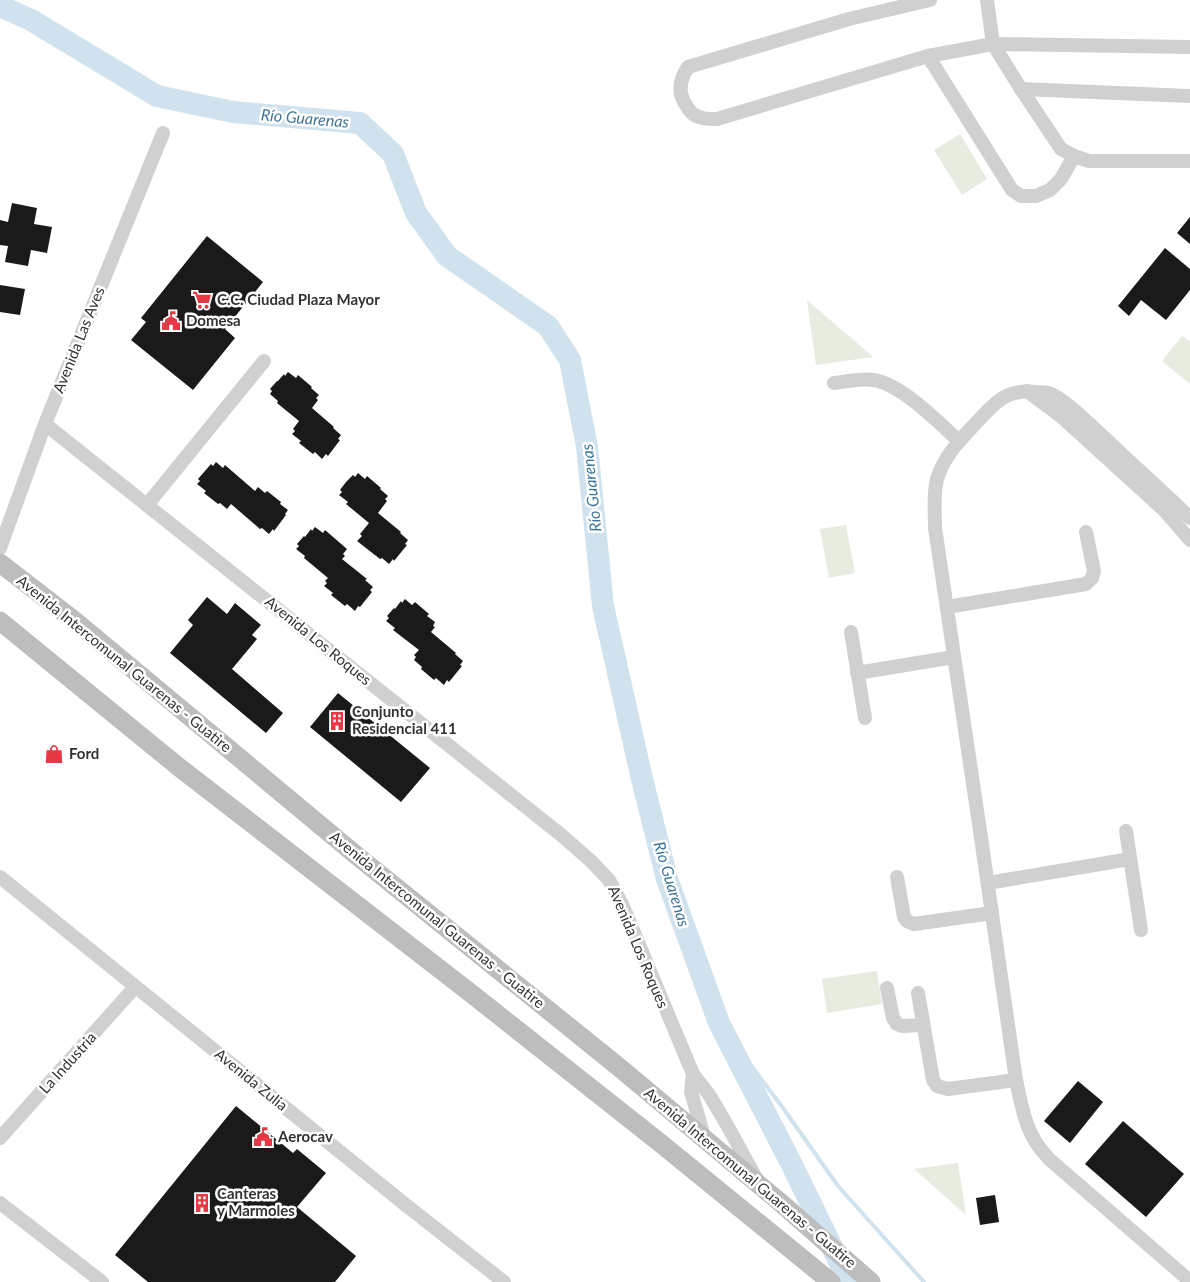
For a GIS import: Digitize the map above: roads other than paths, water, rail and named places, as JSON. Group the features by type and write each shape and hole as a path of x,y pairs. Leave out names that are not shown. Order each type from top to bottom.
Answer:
{"main road":[{"name":"Avenida Intercomunal Guarenas - Guatire","path":"0,563 75,621 604,1056 781,1203 872,1282"},
{"name":"Avenida Intercomunal Guarenas - Guatire","path":"0,620 180,768 468,991 825,1277"}],"street":[{"path":"930,0 857,16 688,67 683,75 680,86 682,100 691,113 702,118 717,119 928,56 993,44 1190,47"},
{"path":"987,0 993,44 1021,90 1062,149 1088,161 1190,161"},
{"path":"928,56 1012,190 1021,196 1036,196 1050,190 1061,179 1074,156"},
{"path":"1021,90 1190,96"},
{"name":"Avenida Las Aves","path":"0,548 45,424 163,133"},
{"path":"148,505 264,361"},
{"path":"834,383 871,379 883,382 924,409 959,441"},
{"path":"1026,391 1063,418 1164,510 1190,540"},
{"path":"1190,518 1066,403 1049,393 1026,391 1009,394 994,404 959,441 946,458 937,479 935,528 1016,1080 1024,1113 1031,1133 1049,1159 1190,1281"},
{"name":"Avenida Los Roques","path":"45,424 560,834 591,861 609,880 622,904 693,1074 710,1096 728,1125 760,1186"},
{"path":"947,607 1086,584 1092,578 1094,571 1086,532"},
{"path":"850,632 865,718"},
{"path":"857,673 954,657"},
{"path":"1126,831 1141,930"},
{"path":"988,884 1130,859"},
{"name":"Avenida Zulia","path":"0,877 407,1206 504,1282"},
{"path":"897,877 904,917 907,921 914,924 992,913"},
{"name":"La Industria","path":"0,1138 135,987"},
{"path":"887,988 893,1018 897,1024 902,1026 923,1025"},
{"path":"918,993 933,1080 937,1086 948,1089 1016,1080"},
{"name":"Avenida Los Roques","path":"693,1074 692,1092 705,1140"},
{"path":"0,1203 102,1282"}],"waterway":[{"name":"Río Guarenas","path":"0,6 31,20 157,96 233,112 360,123 393,154 416,213 447,256 548,326 570,360 587,447 603,606 642,779 667,879 719,1023 791,1163 849,1282"},
{"path":"719,1023 783,1108 838,1186 924,1282"}],"place":[{"name":"C.C. Ciudad Plaza Mayor","path":"202,300"},
{"name":"Domesa","path":"171,321"},
{"name":"Conjunto Residencial 411","path":"337,721"},
{"name":"Ford","path":"54,754"},
{"name":"Aerocav","path":"263,1137"},
{"name":"Canteras y Marmoles","path":"202,1203"}]}
